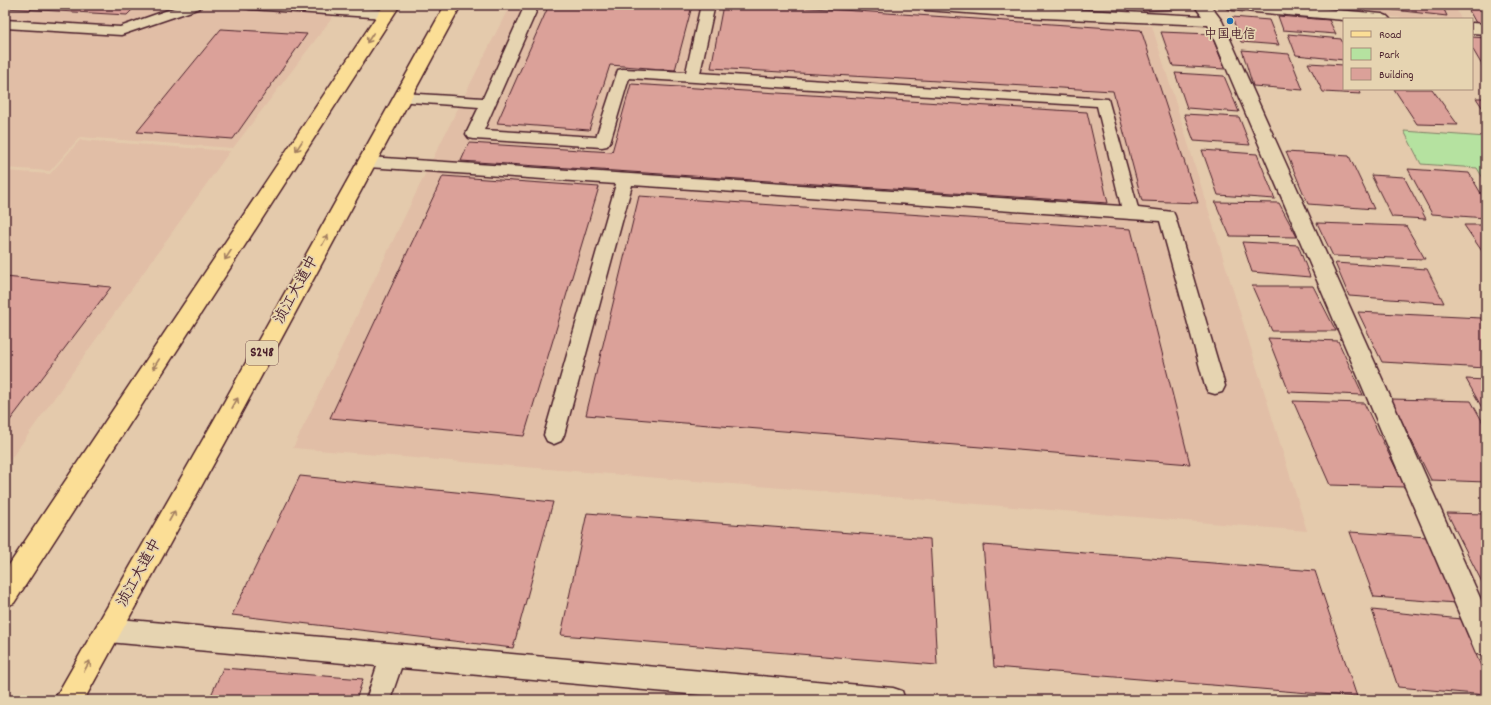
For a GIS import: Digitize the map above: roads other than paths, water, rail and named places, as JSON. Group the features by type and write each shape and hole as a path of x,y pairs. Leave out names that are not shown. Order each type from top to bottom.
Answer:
{"main road":[{"name":"浈江大道中","path":"68,700 222,427 453,5"},
{"path":"5,594 389,10"}],"street":[{"path":"926,5 1021,12 1208,13 1486,643"},
{"path":"1234,5 1371,18"},
{"path":"1473,28 1486,29"}],"lane":[{"path":"5,24 121,31 195,5"},
{"path":"250,5 389,10"},
{"path":"532,5 474,134 602,142 623,73 1103,102 1131,213"},
{"path":"692,77 707,9"},
{"path":"402,98 488,103"},
{"path":"368,162 1167,216 1215,386"},
{"path":"554,435 626,179"},
{"path":"108,630 893,700"},
{"path":"378,700 393,656"}],"place":[{"name":"中国电信","path":"1230,21"}]}
